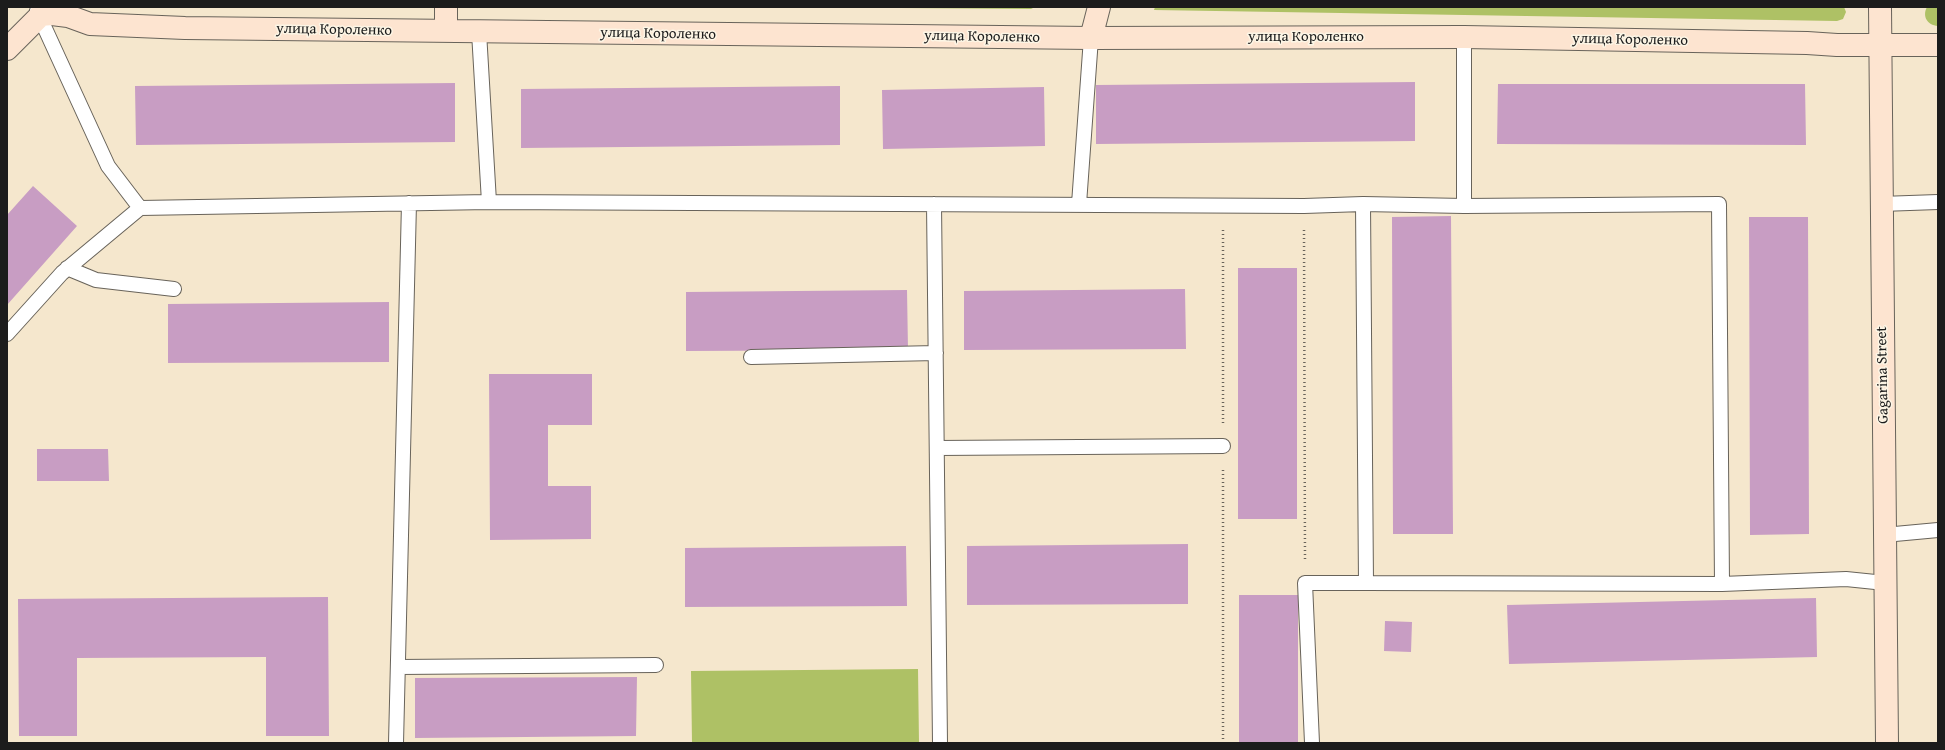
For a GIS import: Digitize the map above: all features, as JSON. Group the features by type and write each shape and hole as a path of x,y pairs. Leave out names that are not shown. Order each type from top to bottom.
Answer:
{"street":[{"path":"446,7 446,31"},
{"path":"1091,38 1099,7"},
{"name":"Gagarina Street","path":"1880,7 1887,743"},
{"path":"9,46 41,10"},
{"name":"улица Короленко","path":"41,10 52,14 68,16 90,24 144,27 1091,38 1464,37 1938,45"}],"lane":[{"path":"41,10 108,166 140,208"},
{"path":"479,32 489,202"},
{"path":"1464,37 1464,206"},
{"path":"1079,204 1091,38"},
{"path":"7,334 67,268 140,208 489,202 1079,204 1223,206 1363,204 1464,206 1719,204 1722,584"},
{"path":"1881,204 1938,202"},
{"path":"396,743 409,203"},
{"path":"934,204 940,743"},
{"path":"1363,204 1366,583"},
{"path":"67,268 96,280 174,289"},
{"path":"751,357 936,353"},
{"path":"937,448 1223,446"},
{"path":"1884,535 1938,530"},
{"path":"1312,743 1305,583 1722,584 1846,579 1885,583"},
{"path":"398,667 656,665"}],"path":[{"path":"1223,206 1223,743"},
{"path":"1304,206 1305,583"}],"green space":[{"path":"761,7 1035,7 1031,9"},
{"path":"1155,7 1844,7 1846,12 1843,19 1837,21 1154,10"},
{"path":"1927,7 1938,7 1938,26 1931,24 1926,20 1925,14"},
{"path":"918,669 919,743 692,743 691,671"}],"building":[{"path":"1415,82 1415,141 1096,144 1096,85"},
{"path":"455,83 455,142 136,145 135,86"},
{"path":"1498,84 1805,84 1806,145 1497,144"},
{"path":"840,86 840,145 521,148 521,89"},
{"path":"1044,87 1045,146 883,149 882,90"},
{"path":"33,186 77,226 7,305 7,215"},
{"path":"1451,216 1453,534 1393,534 1392,217"},
{"path":"1749,217 1808,217 1809,534 1750,535"},
{"path":"1238,268 1297,268 1297,519 1238,519"},
{"path":"1185,289 1186,349 964,350 964,291"},
{"path":"907,290 908,350 686,351 686,292"},
{"path":"389,302 389,362 168,363 168,304"},
{"path":"489,374 592,374 592,425 548,425 548,486 591,486 591,539 490,540"},
{"path":"37,449 108,449 109,481 37,481"},
{"path":"1188,544 1188,604 967,605 967,546"},
{"path":"906,546 907,606 685,607 685,548"},
{"path":"1239,595 1298,595 1298,743 1239,743"},
{"path":"328,597 329,736 266,736 266,657 77,658 77,736 19,736 18,599"},
{"path":"1816,598 1817,657 1509,664 1507,605"},
{"path":"1385,621 1412,622 1411,652 1384,651"},
{"path":"637,677 636,736 415,738 415,678"}]}
